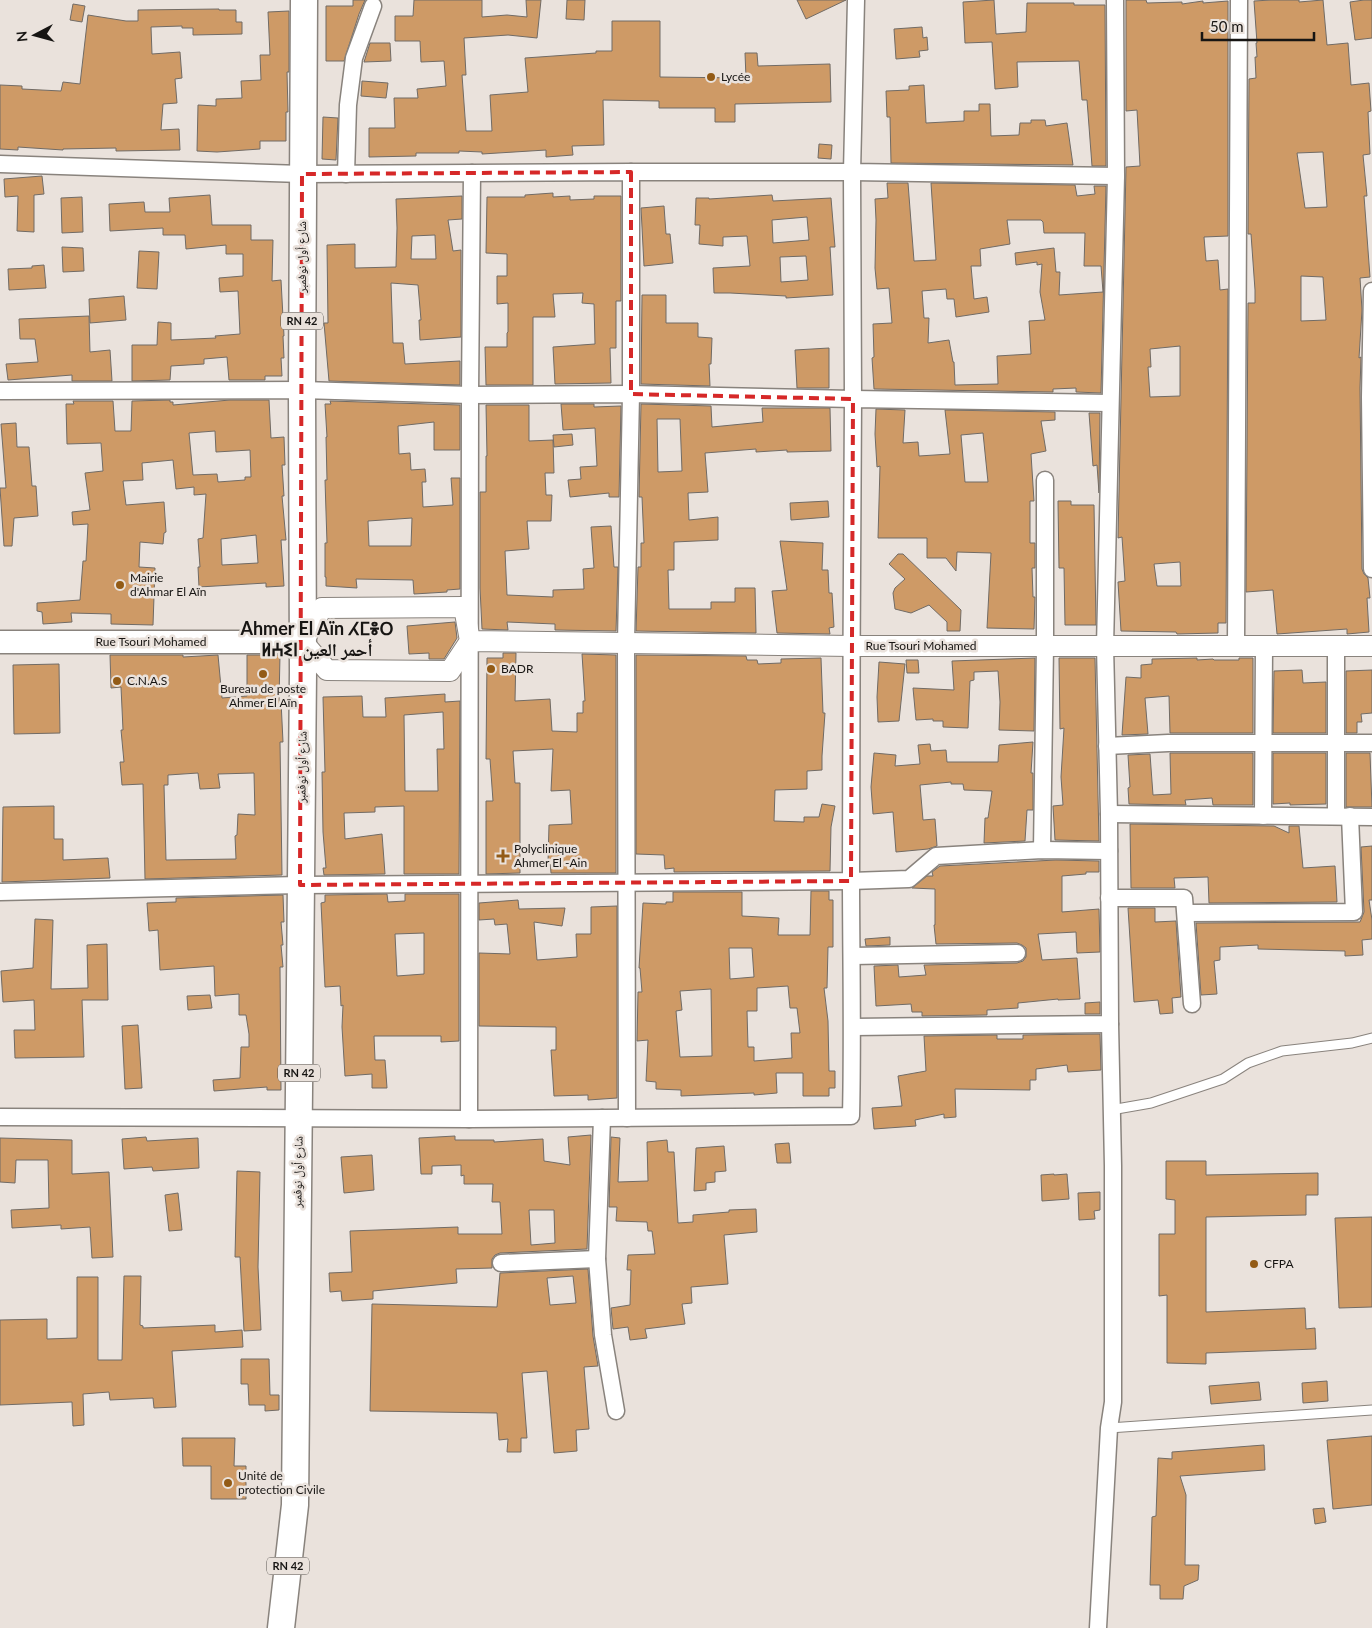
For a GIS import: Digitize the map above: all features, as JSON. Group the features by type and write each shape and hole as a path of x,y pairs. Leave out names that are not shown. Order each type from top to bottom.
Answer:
{"main road":[{"name":"شارع أول نوفمبر","path":"280,1628 295,1505 303,642 302,174 304,0"},
{"name":"Rue Tsouri Mohamed","path":"0,642 303,642"}],"street":[{"path":"0,1117 469,1119 851,1116 853,1028 851,881 852,172 856,0"},
{"path":"1098,1628 1109,1428 1113,1402 1110,898 1105,646 1116,176 1115,0"},
{"path":"1236,646 1239,0"},
{"path":"346,174 348,105 354,58 373,6"},
{"path":"0,164 302,174 852,172 1116,176"},
{"path":"628,1118 626,643 631,394 631,172"},
{"path":"469,1119 472,173"},
{"path":"1372,291 1372,569"},
{"path":"0,391 302,390 470,395 631,394 1110,403"},
{"path":"1042,850 1045,480"},
{"path":"464,607 470,641 450,671 327,670 303,642 322,608 464,607"},
{"name":"Rue Tsouri Mohamed","path":"470,641 851,646 1372,646"},
{"path":"1263,816 1264,646"},
{"path":"1186,912 1354,912 1335,743 1336,646"},
{"path":"1107,746 1168,743 1372,743"},
{"path":"1109,814 1372,817"},
{"path":"0,892 300,885 909,879 936,856 1042,850 1109,851"},
{"path":"1110,898 1184,898 1192,1004"},
{"path":"852,956 1017,953"},
{"path":"853,1028 1110,1024"},
{"path":"602,1118 598,1259 604,1335 616,1411"},
{"path":"501,1263 598,1259"}],"lane":[{"path":"1112,1110 1151,1103 1223,1079 1248,1063 1282,1051 1352,1043 1372,1038"},
{"path":"1109,1428 1372,1410"}],"highlighted area":[{"path":"631,172 631,394 853,399 851,881 300,885 302,174"}],"building":[{"path":"353,0 365,0 344,61 326,61 326,6 353,6"},
{"path":"414,0 482,0 482,17 507,15 527,17 526,0 541,0 537,38 508,35 464,38 466,75 462,75 466,131 492,131 490,95 528,92 525,58 612,51 612,21 660,21 660,77 746,78 745,53 757,53 758,66 830,64 831,102 735,104 735,122 715,122 715,108 659,108 659,101 603,100 604,145 572,146 573,155 546,157 546,150 482,154 482,152 459,151 459,153 416,153 416,156 369,157 369,128 395,128 394,98 418,98 417,89 446,86 444,61 421,62 420,41 395,41 395,16 413,16"},
{"path":"567,0 585,0 584,20 566,19"},
{"path":"797,0 846,0 806,19"},
{"path":"994,0 996,34 1026,32 1027,3 1105,5 1106,166 1092,166 1087,100 1082,100 1079,61 1017,62 1018,87 995,89 992,42 965,43 963,2"},
{"path":"1126,0 1146,0 1147,3 1182,2 1182,4 1203,1 1203,3 1228,1 1228,236 1204,237 1206,261 1218,260 1220,290 1228,289 1226,623 1218,623 1218,633 1177,634 1176,632 1121,631 1118,582 1125,581 1122,537 1118,538 1126,167 1140,166 1137,110 1126,111","holes":["1180,346 1180,396 1150,397 1148,367 1151,367 1150,349","1180,562 1181,586 1157,586 1154,564"]},
{"path":"1299,0 1299,2 1323,0 1327,45 1348,43 1351,85 1369,83 1371,111 1368,112 1370,154 1363,155 1367,196 1364,196 1370,277 1360,278 1362,310 1359,358 1361,357 1362,569 1368,578 1370,598 1367,598 1369,632 1347,634 1347,629 1277,634 1273,590 1246,592 1248,303 1255,303 1251,234 1248,234 1249,79 1256,78 1255,57 1257,57 1254,1","holes":["1323,152 1327,207 1305,208 1297,153","1301,276 1323,277 1326,320 1301,321"]},
{"path":"1372,0 1372,38 1355,40 1350,2"},
{"path":"73,4 85,6 82,22 70,20"},
{"path":"138,10 236,10 236,22 242,22 242,34 193,35 193,28 182,28 182,26 151,27 152,54 180,52 182,78 175,79 177,103 163,104 161,130 179,129 180,150 116,151 116,148 63,150 18,147 18,150 0,149 0,85 22,86 22,89 61,91 63,82 80,84 88,15 138,21"},
{"path":"289,11 286,141 260,141 260,149 217,152 197,151 198,105 216,106 216,99 242,98 241,81 261,80 260,55 270,55 268,12"},
{"path":"922,27 923,38 927,37 928,50 919,51 920,57 896,59 894,29"},
{"path":"370,43 390,43 391,61 364,62"},
{"path":"362,81 388,83 386,98 361,96"},
{"path":"924,85 926,123 964,121 964,111 979,111 979,104 990,104 991,136 1019,135 1020,123 1031,123 1031,120 1045,120 1046,126 1067,123 1073,165 891,163 890,117 887,117 886,91 909,90 909,86"},
{"path":"323,117 338,118 336,160 322,159"},
{"path":"819,144 832,145 831,159 818,158"},
{"path":"42,176 44,194 34,195 34,232 17,231 18,196 5,197 4,179"},
{"path":"887,183 908,183 914,261 936,260 931,183 1075,185 1077,196 1095,194 1094,186 1106,186 1101,393 1076,392 1076,388 1053,389 1053,392 874,389 872,358 874,357 873,324 892,323 889,288 877,289 875,268 875,199 888,198","holes":["1007,220 1041,220 1044,233 1085,233 1084,266 1101,266 1103,292 1059,295 1060,272 1056,272 1054,248 1015,253 1016,265 1037,262 1037,265 1042,264 1040,292 1045,320 1029,321 1031,354 997,356 998,384 955,385 954,362 949,340 928,343 929,318 924,318 922,291 946,289 947,299 954,299 956,317 989,312 987,297 974,299 971,266 981,266 980,249 1010,244"]},
{"path":"553,193 553,197 570,196 570,200 594,199 594,196 621,196 621,301 616,301 616,348 610,348 611,383 555,384 553,347 595,344 594,304 582,303 583,293 553,294 555,317 533,317 533,385 486,385 485,347 507,347 508,332 508,303 497,304 497,276 507,276 507,254 486,253 487,197 525,197 525,195"},
{"path":"210,195 212,225 251,225 251,240 273,240 272,281 281,280 284,336 284,358 281,358 282,376 265,376 265,380 229,380 227,357 204,359 204,364 171,366 170,380 132,381 132,345 157,345 158,322 171,323 171,340 216,338 215,336 240,334 238,291 220,292 219,278 243,276 243,254 226,254 226,245 186,249 185,235 163,235 163,228 110,231 109,204 144,202 145,212 170,212 169,198"},
{"path":"772,195 773,201 831,198 835,247 830,247 833,295 786,298 786,296 714,293 713,268 750,266 747,236 723,237 723,246 699,244 700,225 695,225 696,198 709,199","holes":["807,217 809,240 773,243 772,220","806,256 808,280 781,282 780,257"]},
{"path":"462,196 462,219 448,220 453,251 461,250 461,337 420,340 419,320 421,320 418,285 391,283 393,343 403,343 405,364 460,361 460,385 329,381 324,323 328,323 327,245 355,244 355,268 396,267 396,199","holes":["435,235 436,259 411,259 412,236"]},
{"path":"82,197 83,232 62,233 61,198"},
{"path":"664,206 666,234 670,234 673,263 644,266 641,208"},
{"path":"62,247 83,248 84,271 63,272"},
{"path":"139,251 159,252 157,289 137,288"},
{"path":"44,265 46,288 9,290 8,269 32,268 32,266"},
{"path":"642,295 666,295 666,323 698,323 698,337 712,338 711,364 709,364 710,386 641,384"},
{"path":"124,296 126,320 90,323 89,299"},
{"path":"89,316 90,352 110,350 112,381 72,381 72,375 8,380 6,364 38,362 35,339 20,339 19,319"},
{"path":"829,348 829,388 797,388 795,350"},
{"path":"170,400 170,402 173,402 173,405 230,400 269,400 271,438 284,437 285,465 282,465 284,496 282,496 286,540 281,540 284,586 266,587 266,583 199,587 198,539 203,538 206,494 194,495 194,487 176,489 173,460 142,463 143,480 123,481 126,505 164,502 166,532 164,533 163,544 140,542 139,567 155,568 153,625 111,624 111,614 71,613 72,622 43,624 42,612 37,611 37,603 80,600 83,561 86,561 88,524 73,525 72,512 90,510 85,473 103,471 101,443 67,444 66,404 74,404 73,401 113,401 115,431 131,431 132,401","holes":["215,431 216,452 250,450 251,477 245,477 245,480 218,482 217,474 193,475 189,433","256,535 258,563 222,565 221,539"]},
{"path":"330,401 460,405 460,450 434,450 434,422 398,426 399,454 410,453 411,470 425,469 426,482 422,482 423,507 453,505 451,478 460,478 460,589 447,590 447,592 414,594 413,580 356,579 357,588 326,586 325,480 327,480 327,437 325,404 331,404","holes":["412,518 411,546 369,546 368,521"]},
{"path":"561,404 594,404 594,407 621,406 619,497 609,497 609,493 570,497 568,480 581,479 580,467 597,466 595,428 563,430"},
{"path":"641,404 711,406 712,427 763,422 762,408 830,408 831,451 787,452 787,450 756,452 756,449 705,453 708,492 688,493 689,520 718,517 718,540 674,542 674,570 668,570 669,609 711,609 711,602 735,602 735,588 755,588 756,633 636,631 638,567 641,567 641,543 644,543 642,497 639,497","holes":["657,419 680,419 682,471 658,472"]},
{"path":"486,405 529,405 529,441 553,440 554,473 545,473 546,495 552,495 551,521 527,521 529,549 505,551 507,595 553,597 553,590 584,589 583,569 594,568 591,527 611,526 614,567 618,567 616,631 555,630 555,624 507,622 508,630 482,629 480,492 486,492"},
{"path":"876,409 905,410 903,443 918,442 919,456 950,454 945,410 1055,412 1055,420 1041,421 1046,451 1031,454 1034,501 1030,501 1030,543 1035,543 1035,568 1032,568 1033,597 1035,597 1034,629 987,628 991,553 957,552 956,571 946,558 927,558 927,538 878,538 880,466 877,467","holes":["983,433 988,482 965,482 961,435"]},
{"path":"1089,413 1100,413 1099,493 1097,465 1093,466"},
{"path":"16,423 17,447 29,447 32,486 36,486 38,516 14,518 12,546 4,546 0,488 6,488 1,424"},
{"path":"572,434 573,445 554,447 553,435"},
{"path":"828,501 829,517 791,520 790,503"},
{"path":"1058,501 1071,501 1071,505 1094,505 1096,625 1065,625 1064,568 1059,568"},
{"path":"780,541 823,543 822,570 828,570 829,593 832,593 834,627 829,628 830,634 777,633 772,591 787,590"},
{"path":"898,554 903,554 961,610 960,631 947,631 947,622 929,605 911,613 895,609 893,593 895,588 905,579 889,564"},
{"path":"455,622 457,638 444,659 429,659 429,653 409,654 407,626"},
{"path":"503,653 516,653 515,701 550,699 552,731 577,732 577,713 583,713 583,701 585,701 582,654 616,655 616,873 551,873 550,861 548,862 549,825 572,824 570,790 551,791 553,749 513,751 515,783 520,783 520,873 486,874 486,801 493,801 490,759 486,759 487,658 503,658"},
{"path":"110,655 183,655 183,657 218,655 222,698 247,696 247,655 280,655 279,701 281,701 283,742 280,742 282,875 145,879 143,784 122,785 120,762 124,762 121,730 123,730 121,687 111,688","holes":["198,773 200,789 220,788 218,774 254,773 255,815 238,814 237,835 235,836 236,859 166,860 164,785 168,785 168,775"]},
{"path":"636,655 746,656 747,660 757,660 758,664 781,663 781,659 821,658 823,713 825,713 822,770 807,771 807,789 775,790 774,821 804,822 804,817 819,817 822,804 835,806 831,827 830,871 674,872 674,868 665,869 664,855 636,854"},
{"path":"1035,658 1034,731 999,730 998,671 974,672 974,680 970,681 968,728 943,727 943,721 933,721 933,719 916,720 913,688 954,690 952,661"},
{"path":"1059,658 1095,658 1099,841 1055,840 1053,806 1063,805 1061,777 1064,728 1060,729"},
{"path":"1197,658 1197,660 1239,660 1239,658 1253,658 1253,733 1170,733 1169,696 1145,698 1148,734 1122,735 1126,677 1141,678 1141,665 1152,664 1152,659"},
{"path":"906,660 918,660 919,673 907,673"},
{"path":"879,662 905,664 899,721 878,722"},
{"path":"59,664 60,733 14,734 13,665"},
{"path":"1302,670 1303,683 1326,682 1326,733 1273,733 1274,671"},
{"path":"1372,670 1372,713 1361,714 1362,722 1357,722 1357,733 1346,733 1346,671"},
{"path":"445,694 445,702 460,701 459,874 404,874 404,806 375,807 375,812 344,813 345,839 382,834 385,874 324,875 323,868 326,868 323,832 322,772 325,772 323,697 362,696 363,717 386,717 385,698","holes":["443,712 444,749 437,749 438,791 405,791 404,715"]},
{"path":"1033,742 1031,773 1033,773 1033,810 1027,810 1025,841 984,843 985,818 988,818 992,791 964,790 963,784 951,784 951,782 920,785 923,820 935,819 937,846 928,849 896,852 893,812 873,814 871,787 874,753 896,755 895,766 920,764 918,745 930,744 931,751 946,750 947,762 998,762 999,745"},
{"path":"1170,753 1253,753 1253,805 1213,805 1212,798 1185,800 1186,805 1129,804 1128,755 1150,754 1153,795 1171,794"},
{"path":"1273,753 1326,753 1326,804 1273,804"},
{"path":"1346,753 1370,753 1372,807 1346,807"},
{"path":"54,806 54,839 63,839 63,860 108,858 110,878 2,882 3,807"},
{"path":"1130,824 1274,826 1289,833 1289,826 1299,826 1303,868 1335,866 1337,902 1209,903 1208,877 1174,878 1175,888 1131,888"},
{"path":"1372,846 1372,900 1369,900 1372,939 1362,940 1363,955 1345,956 1345,951 1258,949 1258,945 1220,947 1220,960 1214,961 1217,994 1201,995 1196,923 1360,922 1364,912 1361,847"},
{"path":"1056,860 1099,861 1099,872 1062,876 1062,912 1099,909 1100,952 1077,953 1076,932 1038,934 1042,960 1077,958 1080,999 1018,1003 1018,1008 987,1010 987,1015 922,1016 922,1012 912,1012 911,1004 876,1006 874,966 898,965 899,977 926,975 924,965 1017,963 1023,961 1026,957 1026,948 1017,943 936,944 934,925 935,889 912,888 927,876 933,876 932,872 940,866"},
{"path":"811,891 829,891 829,900 833,900 833,947 828,947 827,988 824,988 828,1021 829,1071 835,1071 835,1088 829,1088 829,1096 803,1096 803,1073 776,1073 777,1093 754,1095 754,1093 681,1096 681,1090 656,1089 656,1082 646,1081 648,1040 637,1041 638,992 642,992 639,968 643,903 666,904 666,902 673,902 673,892 742,892 742,916 779,918 778,935 810,935","holes":["729,948 752,948 754,977 730,979","788,986 790,1008 797,1008 800,1033 791,1033 792,1058 754,1061 754,1047 748,1047 747,1011 757,1011 757,988","711,989 712,1056 680,1057 676,1011 682,1010 680,991"]},
{"path":"387,894 388,902 405,901 405,894 459,894 459,1041 441,1042 441,1036 374,1036 375,1060 385,1060 387,1088 372,1088 372,1074 345,1076 342,1027 343,1005 341,1006 340,986 325,987 321,903 325,902 325,895","holes":["424,933 424,974 397,976 395,934"]},
{"path":"283,895 284,922 281,922 283,945 281,945 283,967 280,967 281,1090 267,1090 267,1087 214,1091 213,1080 240,1078 241,1047 249,1047 246,1015 239,1015 239,994 215,996 214,966 160,970 158,930 149,931 147,903 176,902 176,898"},
{"path":"518,900 519,909 565,908 562,926 534,922 537,960 577,957 576,934 591,934 591,907 617,906 617,1098 588,1100 588,1095 554,1096 551,1050 556,1050 556,1027 479,1026 479,953 510,954 507,924 495,925 494,919 479,920 479,903"},
{"path":"1128,908 1155,908 1155,922 1176,921 1181,997 1172,998 1173,1013 1160,1014 1158,1000 1134,1002"},
{"path":"35,919 53,920 51,989 88,988 87,945 107,944 108,1000 82,1000 84,1057 15,1058 14,1030 35,1030 34,1000 3,1002 1,971 33,968"},
{"path":"890,937 890,945 866,946 865,939"},
{"path":"210,995 212,1008 188,1010 187,996"},
{"path":"1100,1002 1100,1014 1085,1014 1085,1003"},
{"path":"138,1025 142,1088 125,1089 122,1026"},
{"path":"1100,1034 1101,1070 1068,1072 1067,1065 1036,1069 1036,1080 1030,1080 1030,1090 955,1089 956,1117 944,1118 944,1114 915,1120 916,1126 874,1129 872,1108 902,1106 898,1076 926,1071 924,1036 997,1035 997,1039 1023,1039 1023,1035"},
{"path":"591,1135 587,1249 500,1253 492,1259 492,1268 456,1269 457,1283 373,1291 373,1299 342,1301 341,1291 330,1292 329,1273 352,1272 350,1231 458,1227 458,1234 502,1234 500,1202 492,1202 493,1184 464,1184 464,1175 461,1176 461,1165 432,1166 432,1174 421,1174 419,1138 455,1136 455,1140 494,1140 494,1142 543,1139 544,1161 570,1165 568,1137","holes":["529,1210 554,1210 555,1243 531,1245"]},
{"path":"146,1137 147,1141 198,1138 199,1168 153,1171 152,1167 124,1169 122,1139"},
{"path":"611,1137 620,1138 618,1182 648,1181 647,1142 667,1140 668,1152 674,1152 678,1223 693,1222 693,1215 729,1212 729,1210 756,1209 757,1232 724,1235 728,1284 691,1287 692,1303 682,1304 685,1324 645,1329 647,1338 630,1340 628,1327 613,1329 611,1308 630,1305 631,1270 627,1270 628,1255 655,1254 652,1231 648,1231 647,1222 616,1221 617,1207 609,1207"},
{"path":"0,1138 72,1140 72,1174 109,1172 113,1257 92,1258 90,1227 61,1229 61,1225 12,1228 11,1210 49,1208 48,1160 16,1160 15,1183 0,1182"},
{"path":"789,1143 791,1163 777,1163 775,1144"},
{"path":"724,1146 726,1171 715,1172 715,1182 706,1183 706,1190 694,1191 696,1148"},
{"path":"372,1155 374,1190 344,1193 341,1157"},
{"path":"1166,1161 1206,1161 1206,1175 1318,1173 1318,1195 1306,1195 1306,1215 1206,1217 1206,1312 1305,1308 1306,1329 1315,1328 1316,1349 1206,1353 1206,1364 1167,1363 1167,1295 1159,1296 1159,1234 1175,1234 1175,1200 1166,1199"},
{"path":"237,1171 260,1172 258,1267 261,1330 244,1331 240,1257 235,1257"},
{"path":"1067,1174 1069,1199 1042,1201 1041,1175"},
{"path":"1100,1192 1100,1210 1094,1211 1095,1219 1079,1220 1078,1193"},
{"path":"178,1193 182,1230 169,1231 165,1195"},
{"path":"1372,1217 1372,1307 1339,1308 1335,1218"},
{"path":"588,1269 593,1336 598,1366 584,1367 589,1429 576,1430 577,1451 554,1453 547,1371 522,1373 527,1438 521,1438 521,1452 507,1452 508,1439 499,1440 497,1413 370,1411 372,1304 497,1307 500,1273","holes":["573,1276 576,1303 550,1305 547,1278"]},
{"path":"124,1276 141,1276 140,1325 143,1328 215,1325 215,1332 242,1330 243,1347 172,1351 176,1407 154,1408 153,1398 110,1400 109,1392 83,1394 84,1425 73,1426 72,1402 0,1405 0,1320 47,1319 47,1339 77,1338 77,1277 98,1277 98,1360 122,1360"},
{"path":"241,1359 269,1359 270,1395 279,1395 279,1410 265,1411 265,1405 249,1405 248,1384 241,1384"},
{"path":"1327,1381 1328,1401 1303,1403 1302,1383"},
{"path":"1259,1382 1261,1400 1211,1404 1209,1386"},
{"path":"1372,1436 1372,1505 1333,1509 1327,1440"},
{"name":"Unité de protection Civile","path":"182,1438 235,1438 234,1466 246,1466 246,1499 211,1499 211,1466 183,1466"},
{"path":"1264,1445 1265,1470 1180,1476 1186,1495 1185,1565 1199,1565 1198,1580 1184,1586 1183,1599 1160,1599 1160,1585 1150,1585 1152,1517 1156,1516 1158,1458 1172,1459 1172,1452"},
{"path":"1324,1508 1326,1522 1315,1524 1313,1509"}],"place":[{"name":"Lycée","path":"711,77"},
{"name":"Mairie d'Ahmar El Aïn","path":"120,585"},
{"name":"BADR","path":"491,669"},
{"name":"Bureau de poste Ahmer El Aïn","path":"263,674"},
{"name":"C.N.A.S","path":"117,681"},
{"name":"Polyclinique Ahmer El -Ain","path":"503,856"},
{"name":"CFPA","path":"1254,1264"},
{"name":"Unité de protection Civile","path":"228,1483"}],"district":[{"name":"Ahmer El Aïn ⵃⵎⴻⵔ ⵍⵄⵉⵏ أحمر العين","path":"317,639"}]}
